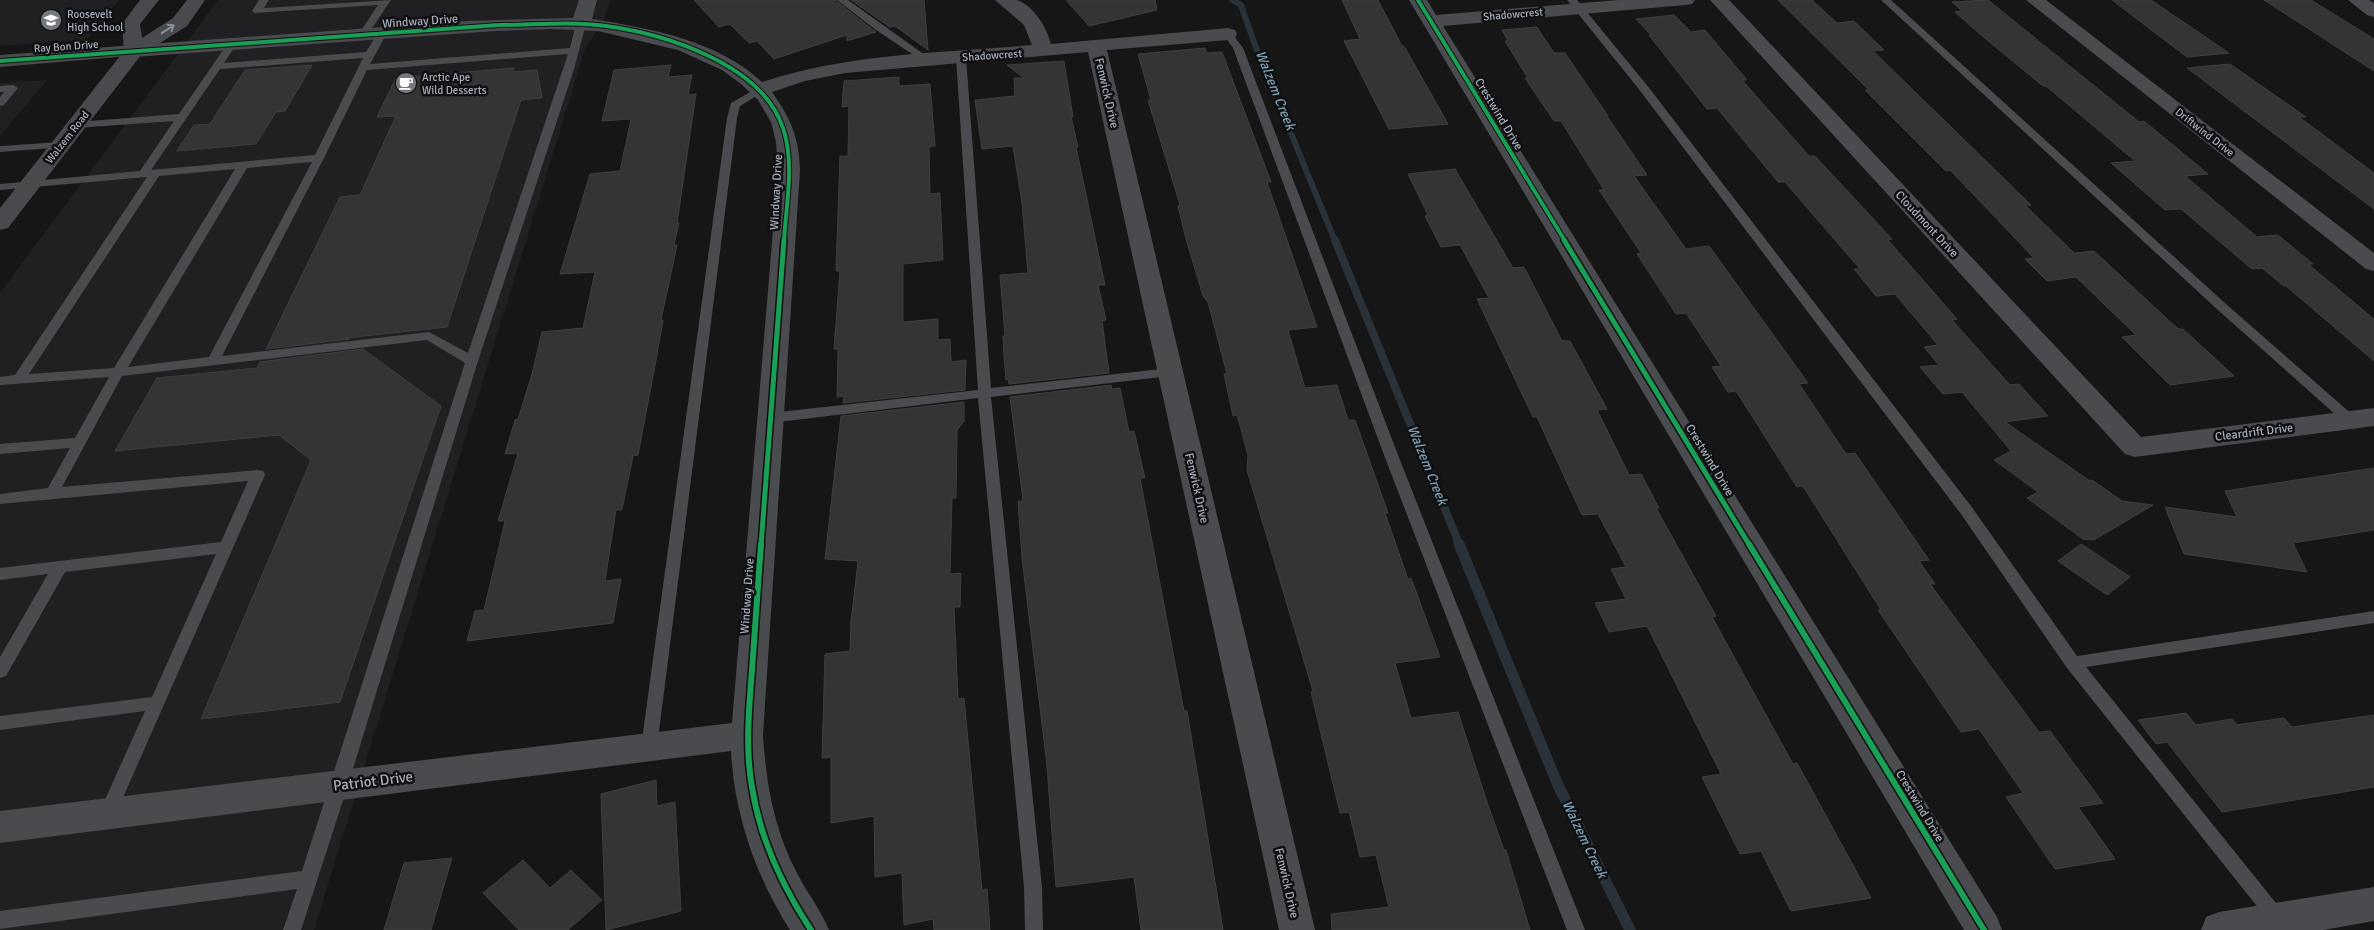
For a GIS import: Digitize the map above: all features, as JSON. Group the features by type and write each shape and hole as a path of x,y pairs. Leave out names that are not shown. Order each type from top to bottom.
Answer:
{"main road":[{"path":"134,51 131,24 150,0"},
{"name":"Walzem Road","path":"0,223 134,51 180,22 196,0"}],"street":[{"path":"581,24 588,0"},
{"path":"1004,0 1028,16 1038,28 1044,51"},
{"name":"Shadowcrest","path":"1425,10 1686,0"},
{"name":"Cloudmont Drive","path":"1719,0 2135,447"},
{"name":"Driftwind Drive","path":"2035,0 2374,264"},
{"path":"2356,0 2374,11"},
{"name":"Crestwind Drive","path":"1425,10 1984,930"},
{"name":"Windway Drive","path":"134,51 231,45 372,41 499,25 581,24 643,34 693,49 734,70 758,90 777,114 785,131 789,150 747,735 747,760 762,836 794,906 811,930"},
{"name":"Shadowcrest","path":"758,90 800,76 845,68 1228,34"},
{"name":"Fenwick Drive","path":"1096,46 1297,930"},
{"name":"Ray Bon Drive","path":"0,61 134,51"},
{"name":"Cleardrift Drive","path":"2135,447 2362,419"},
{"name":"Patriot Drive","path":"0,827 747,735"},
{"path":"2219,930 2374,904"}],"lane":[{"path":"213,361 319,158 364,67 385,1 258,11 264,0"},
{"path":"842,0 878,28 927,60"},
{"path":"1886,0 2222,307 2362,419"},
{"path":"1575,4 1642,86 1966,510 2073,663 2279,920"},
{"path":"292,930 340,785 472,362 574,51 581,24"},
{"path":"1228,34 1238,48 1388,446 1576,930"},
{"path":"217,66 372,41"},
{"path":"19,380 149,174 182,117 231,45"},
{"path":"364,67 574,51"},
{"path":"961,58 969,201 1003,611 1033,887 1034,930"},
{"path":"0,89 13,88 0,103"},
{"path":"649,747 732,118 735,105 758,90"},
{"path":"76,125 182,117"},
{"path":"0,149 61,145"},
{"path":"0,187 319,158"},
{"path":"52,493 118,372 243,165"},
{"path":"0,381 118,372 429,336 472,362"},
{"path":"770,418 1170,372"},
{"path":"0,449 80,442"},
{"path":"0,499 258,475 107,814"},
{"path":"0,574 226,547"},
{"path":"0,671 60,567"},
{"path":"2073,663 2374,617"},
{"path":"0,723 157,703"},
{"path":"0,920 309,879"}],"shaded area":[{"name":"Roosevelt High School","path":"0,0 119,0 86,40 0,46"},
{"path":"218,0 610,0 604,20 585,49 314,930 0,930 0,293"},
{"path":"47,80 0,136 0,83"}],"building":[{"path":"694,0 835,0 876,32 847,41 847,35 774,59 757,41 749,43 730,24 719,27"},
{"path":"851,0 924,0 928,50 895,26 890,27"},
{"path":"1066,0 1155,0 1157,10 1089,26"},
{"path":"1342,0 1378,0 1402,46 1404,46 1448,124 1389,129 1344,41 1360,39"},
{"path":"1778,0 1812,0 1837,23 1854,21 1884,50 1873,51 2031,205 2025,205 2074,253 2094,251 2178,329 2183,329 2234,376 2170,385 2122,337 2136,335 2076,277 2047,281 2025,259 2034,258 1950,170 1946,171 1865,90 1869,90"},
{"path":"1988,0 2139,122 2144,121 2208,174 2185,176 2257,237 2278,235 2313,264 2308,264 2374,319 2374,361 2286,286 2262,268 2252,269 2181,209 2165,210 2111,163 2135,161 2046,86 2043,86 1987,40 1955,12 1962,11 1952,2"},
{"path":"2112,0 2151,0 2229,53 2187,57"},
{"path":"2264,0 2311,0 2374,39 2374,71"},
{"path":"1674,15 1691,32 1705,30 1747,80 1742,80 1809,156 1815,156 1892,239 1888,240 1957,319 1952,320 2010,385 2019,384 2048,416 2005,422 2122,501 2153,505 2094,540 2083,539 2027,498 2038,492 1994,460 2011,451 1962,392 1943,394 1920,367 1939,365 1924,347 1938,345 1895,294 1876,296 1854,269 1860,269 1785,182 1778,182 1717,108 1707,109 1649,35 1651,35 1636,19"},
{"path":"1537,27 1554,53 1565,53 1608,116 1647,175 1634,176 1686,249 1709,246 1808,383 1799,384 1846,454 1855,453 1929,560 1919,561 1935,584 1930,584 2039,732 2050,731 2103,803 2078,807 2115,859 2055,869 2006,797 2023,793 1979,729 1961,732 1878,610 1881,610 1803,486 1797,487 1736,391 1728,392 1712,367 1721,366 1686,313 1676,314 1637,254 1641,253 1599,190 1604,190 1561,121 1554,121 1525,78 1528,78 1505,41 1508,41 1502,30"},
{"path":"1205,48 1207,53 1222,52 1271,182 1267,182 1317,327 1288,330 1305,388 1337,385 1348,420 1355,420 1388,513 1385,513 1408,579 1411,578 1440,657 1395,663 1411,718 1458,712 1486,799 1504,850 1506,850 1530,930 1332,930 1331,914 1389,907 1376,855 1360,857 1349,812 1340,813 1311,692 1313,691 1247,470 1248,455 1237,415 1233,416 1224,374 1227,374 1208,302 1203,296 1186,239 1178,206 1180,205 1148,100 1151,100 1138,54"},
{"path":"1064,61 1073,117 1071,117 1078,147 1076,147 1105,285 1098,285 1106,320 1102,321 1109,373 1009,384 1008,379 1006,380 1004,356 1003,336 1005,336 1000,275 1028,273 1022,203 1013,146 982,149 975,100 1015,96 1014,78 1024,78 1007,65"},
{"path":"2230,64 2306,117 2299,117 2374,173 2374,209 2187,68"},
{"path":"312,65 285,111 276,112 256,144 177,151 194,125 210,124 245,70"},
{"path":"671,65 668,77 692,75 688,95 696,94 677,223 679,223 674,245 677,245 661,320 663,320 638,455 633,456 622,510 616,510 605,581 621,579 613,623 467,641 475,611 484,610 505,521 498,521 518,453 505,454 532,374 542,332 583,328 595,272 560,274 590,174 620,171 631,119 602,121 614,70"},
{"path":"514,68 513,72 537,70 542,98 521,100 447,327 266,349 340,197 360,195 396,116 377,117 396,78"},
{"path":"899,77 899,86 930,84 935,146 929,147 930,194 940,193 943,260 903,264 903,322 938,319 938,340 950,339 951,362 966,360 965,390 843,403 844,396 837,397 838,349 834,349 840,271 836,271 840,156 848,156 849,106 842,107 844,81"},
{"path":"1455,169 1513,268 1524,267 1562,341 1570,341 1607,409 1597,410 1629,475 1641,474 1659,508 1656,508 1716,616 1712,617 1793,764 1797,763 1871,898 1791,911 1761,851 1740,854 1702,777 1721,774 1647,626 1609,632 1595,603 1626,599 1611,569 1626,567 1598,514 1582,515 1537,417 1533,417 1477,299 1489,298 1460,245 1441,247 1425,216 1428,215 1408,174"},
{"path":"363,349 441,406 340,702 201,719 311,460 279,435 115,451 157,378 257,368 260,362"},
{"path":"1111,385 1112,389 1120,388 1129,432 1134,431 1145,478 1140,478 1184,711 1187,711 1223,930 1141,930 1134,877 1056,887 1047,766 1022,558 1018,501 1023,501 1010,397"},
{"path":"964,402 964,421 957,430 956,498 952,498 950,574 961,573 960,607 954,607 958,699 964,698 982,890 987,889 990,930 934,930 933,919 904,925 902,873 875,877 874,816 831,823 831,757 822,758 825,654 850,651 851,622 858,561 825,559 841,416"},
{"path":"2374,468 2374,530 2293,543 2307,572 2184,554 2165,507 2237,517 2225,491"},
{"path":"2081,544 2130,577 2107,595 2058,561"},
{"path":"2186,713 2196,725 2232,719 2237,725 2284,718 2292,727 2374,715 2374,787 2222,812 2167,742 2156,744 2138,720"},
{"path":"656,780 657,806 675,802 681,911 606,930 601,794"},
{"path":"452,858 431,930 384,930 404,863"},
{"path":"523,860 550,888 571,870 602,900 568,930 519,930 483,893"}],"waterway":[{"name":"Walzem Creek","path":"1232,0 1241,5 1255,45 1335,241"},
{"name":"Walzem Creek","path":"1335,240 1460,546"},
{"name":"Walzem Creek","path":"1459,544 1557,783 1630,930"}],"cycle path":[{"path":"1418,0 1984,930"},
{"path":"0,61 499,25 580,24 633,31 690,48 718,61 742,76 763,94 778,115 784,128 788,148 789,170 747,735 748,761 757,813 773,862 784,885 811,930"}],"place":[{"name":"Roosevelt High School","path":"51,20"},
{"name":"Arctic Ape Wild Desserts","path":"406,83"}]}
